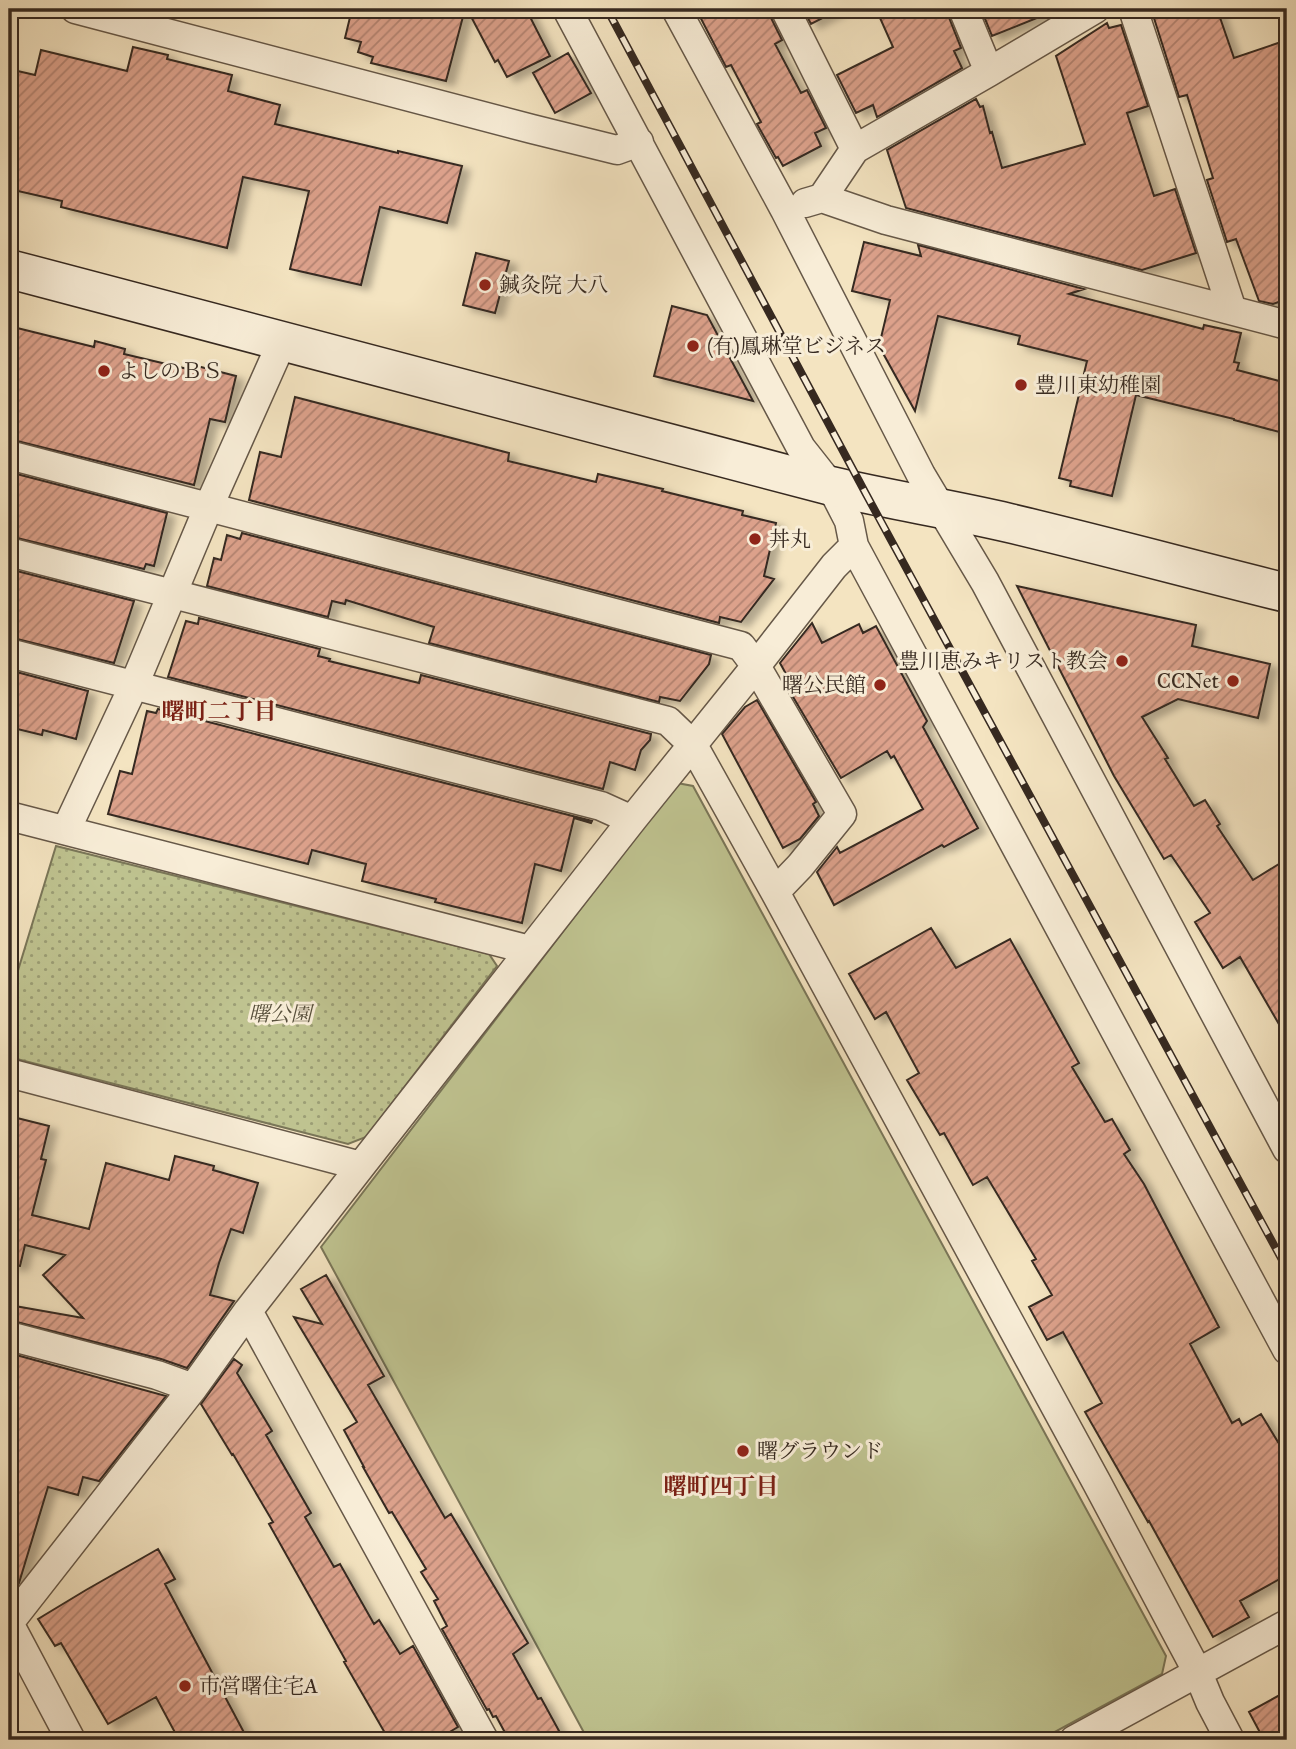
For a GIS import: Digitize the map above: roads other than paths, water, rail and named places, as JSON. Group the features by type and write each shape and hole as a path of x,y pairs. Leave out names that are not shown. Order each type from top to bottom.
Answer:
{"street":[{"path":"75,9 617,150 639,142"},
{"path":"567,9 801,448 831,486 849,521 854,546 1287,1350"},
{"path":"676,9 786,210 921,475 985,582 1287,1149"},
{"path":"785,9 855,149"},
{"path":"963,9 989,72"},
{"path":"822,198 855,149 1094,9"},
{"path":"1133,9 1232,310"},
{"path":"786,210 822,198 886,220 1287,325"},
{"path":"9,270 831,486 1009,523 1287,593"},
{"path":"66,830 134,685 171,593 282,342"},
{"path":"9,455 741,646 757,666 842,814 775,892"},
{"path":"71,1740 9,1623 530,950 834,566 854,546"},
{"path":"9,552 668,720 693,746 775,892 1097,1483 1198,1673 1230,1740"},
{"path":"9,653 601,806 632,820"},
{"path":"9,816 530,950"},
{"path":"9,1073 361,1166"},
{"path":"248,1311 484,1740"},
{"path":"9,1336 157,1375 193,1388"},
{"path":"1074,1740 1287,1624"}],"railway":[{"path":"607,9 866,494 1287,1269"}],"place":[{"name":"鍼灸院 大八","path":"485,285"},
{"name":"(有)鳳琳堂ビジネス","path":"693,346"},
{"name":"よしのＢＳ","path":"104,371"},
{"name":"豊川東幼稚園","path":"1021,385"},
{"name":"丼丸","path":"755,539"},
{"name":"豊川恵みキリスト教会","path":"1122,661"},
{"name":"CCNet","path":"1233,681"},
{"name":"曙公民館","path":"880,685"},
{"name":"曙グラウンド","path":"743,1451"},
{"name":"市営曙住宅A","path":"185,1686"}],"district":[{"name":"曙町二丁目","path":"219,711"},
{"name":"曙町四丁目","path":"721,1486"}],"park label":[{"name":"曙公園","path":"280,1014"}]}
